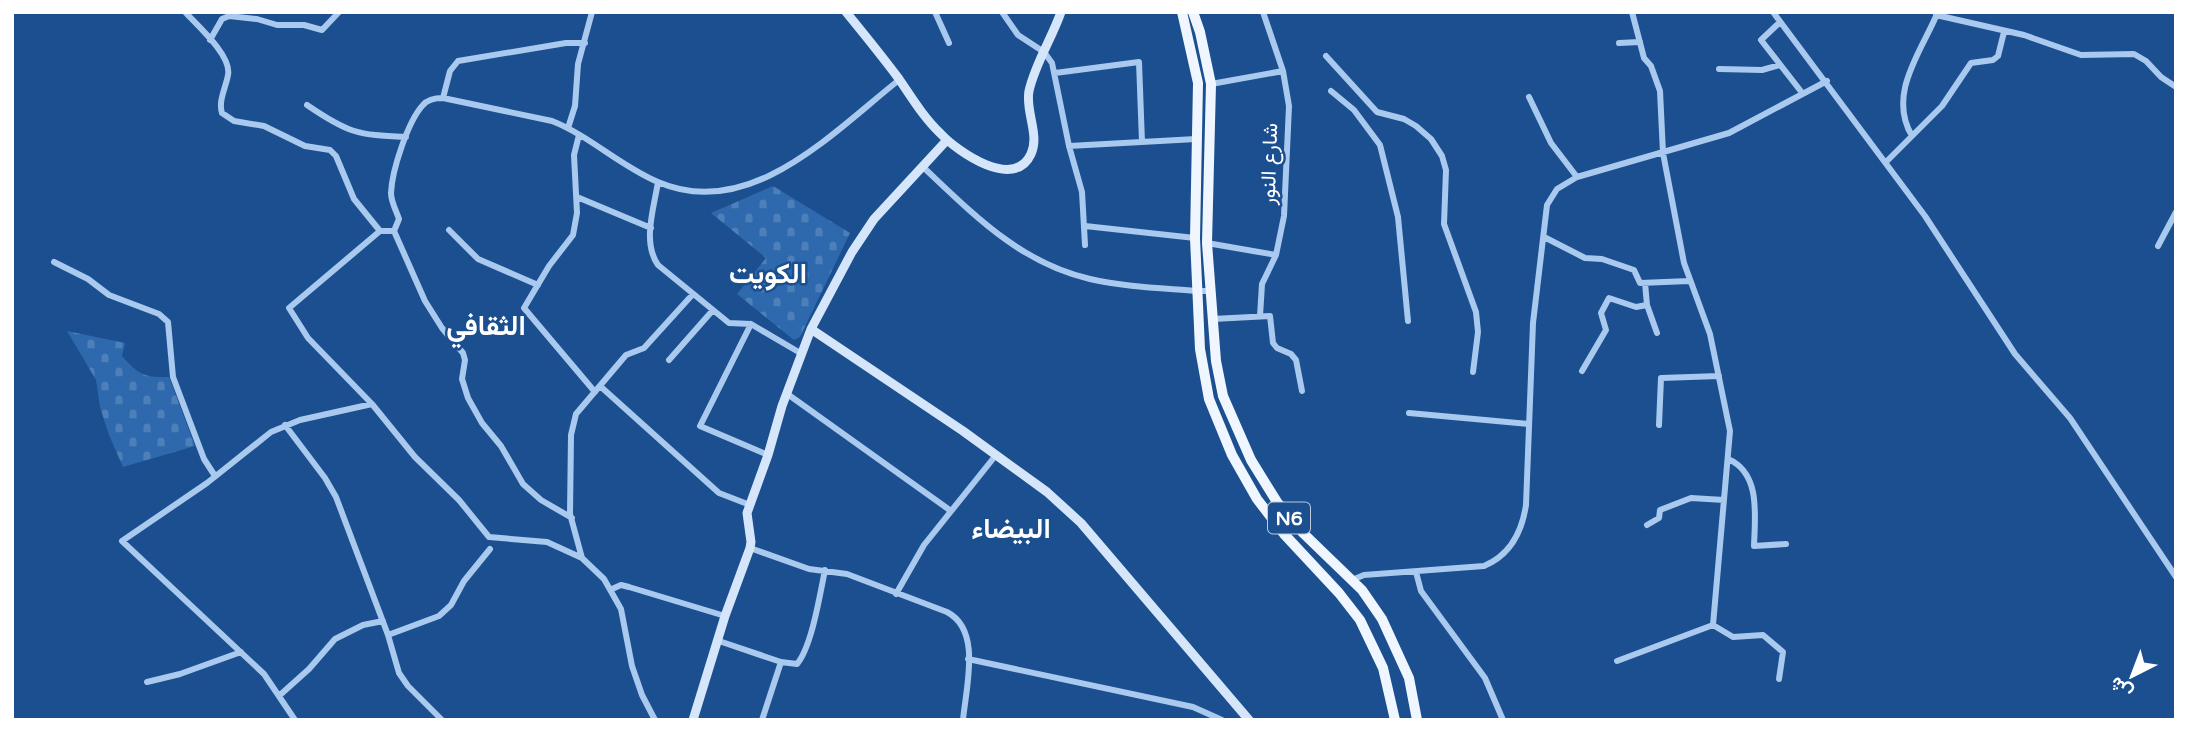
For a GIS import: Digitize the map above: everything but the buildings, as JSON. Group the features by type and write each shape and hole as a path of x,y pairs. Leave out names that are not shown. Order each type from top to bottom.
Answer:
{"main road":[{"path":"1182,12 1198,83 1195,238 1198,292"},
{"path":"1193,12 1211,84 1207,243 1210,291"},
{"name":"N6","path":"1210,291 1219,381 1235,427 1251,460 1284,513 1369,598 1394,642 1409,678 1417,720"},
{"name":"N6","path":"1198,292 1200,349 1205,384 1231,454 1248,485 1284,534 1339,593 1360,620 1389,687 1395,720"},
{"path":"1339,593 1352,580"}],"street":[{"path":"185,12 221,52 229,68 221,103 222,113 234,121 264,126 305,146 330,150 340,163 354,199 380,231"},
{"path":"210,40 220,22 229,16 274,24 304,25 322,30 339,12"},
{"path":"568,128 575,106 577,70 592,12"},
{"path":"846,12 931,124 947,140 976,160 1001,169 1016,168 1027,161 1033,148 1028,94 1061,12"},
{"path":"935,12 949,43"},
{"path":"1002,12 1018,35 1044,52 1052,63 1069,146 1082,192 1085,245"},
{"name":"شارع النور","path":"1260,316 1262,284 1276,255 1284,216 1288,134 1288,89 1263,12"},
{"path":"1632,12 1644,58 1651,66 1660,91 1663,153 1689,281 1710,334 1730,430 1713,625"},
{"path":"1773,12 1925,216 2015,355 2064,410 2176,577"},
{"path":"1912,136 1905,115 1905,84 1915,55 1937,14 2037,39 2081,55 2125,52 2134,54 2146,61 2161,78 2176,88"},
{"path":"1779,23 1761,40 1803,94"},
{"path":"1886,162 1946,101 1971,63 1998,57 2004,32"},
{"path":"1619,43 1640,42"},
{"path":"443,98 450,71 458,61 566,43 585,43"},
{"path":"1326,56 1377,112 1404,119 1416,127 1431,139 1442,156 1446,170 1444,224 1477,317 1474,372"},
{"path":"1055,73 1139,62 1142,142"},
{"path":"1719,69 1762,71 1780,65"},
{"path":"1211,84 1283,71"},
{"path":"572,518 541,500 523,484 501,446 482,423 468,398 462,379 465,360 463,353 428,308 394,231 398,219 391,192 394,167 423,104 429,100 443,98 543,119 568,128 658,182 688,190 718,192 756,183 778,172 899,80"},
{"path":"1352,580 1364,575 1484,566 1499,558 1510,546 1520,528 1525,512 1533,323 1549,198 1557,189 1577,177 1728,133 1827,81"},
{"path":"1331,91 1354,110 1380,145 1398,218 1408,321"},
{"path":"1529,97 1551,144 1577,177"},
{"path":"307,105 335,124 353,132 369,136 406,137"},
{"path":"579,135 574,155 577,197 573,235 524,308 597,389 719,492 750,505"},
{"path":"1069,146 1196,139"},
{"path":"693,720 750,548 747,520 750,505 786,393 811,329 852,252 874,219 947,140"},
{"path":"922,166 994,232 1039,261 1098,281 1210,291"},
{"path":"658,182 649,242 653,258 666,273 729,323 751,324 802,354"},
{"path":"577,197 650,228"},
{"path":"2158,246 2176,212"},
{"path":"1085,226 1195,238"},
{"path":"449,230 478,259 538,285"},
{"path":"394,231 380,231 289,309 308,338 372,404 415,457 458,499 489,537 539,540 582,558 604,579 621,609 637,682 655,720"},
{"path":"1544,237 1585,258 1602,259 1634,270 1640,284 1689,281"},
{"path":"1207,243 1276,255"},
{"path":"54,262 88,279 109,295 159,314 168,321 173,376 204,459 215,476"},
{"path":"1645,283 1647,305 1657,333"},
{"path":"582,558 572,518 569,488 571,435 576,414 626,355 644,348 693,294"},
{"path":"1582,371 1606,330 1601,313 1609,298 1636,307 1647,305"},
{"path":"669,360 713,310"},
{"path":"1213,319 1270,316 1275,346 1291,354 1296,360 1302,391"},
{"path":"751,324 700,426 768,455"},
{"path":"811,329 1047,492 1081,523 1249,720"},
{"path":"1660,425 1661,378 1719,376"},
{"path":"786,393 951,511"},
{"path":"295,720 264,674 122,541 215,476 261,438 285,425 311,416 372,404"},
{"path":"1409,413 1529,424"},
{"path":"285,425 331,487 383,621 402,679 442,720"},
{"path":"896,594 924,545 996,455"},
{"path":"1728,459 1739,464 1748,475 1755,504 1754,546 1786,544"},
{"path":"1647,525 1659,518 1660,510 1691,498 1724,500"},
{"path":"750,548 801,567 847,574 947,612 958,620 968,641 963,720"},
{"path":"388,635 439,616 451,605 464,581 490,549"},
{"path":"719,641 781,662 794,665 800,662 814,620 825,570"},
{"path":"1416,572 1421,591 1482,671 1503,720"},
{"path":"612,589 621,585 725,617"},
{"path":"280,695 309,669 335,639 363,625 383,621"},
{"path":"1616,662 1713,625"},
{"path":"1713,625 1733,637 1763,635 1783,652 1779,679"},
{"path":"147,682 180,674 241,652"},
{"path":"968,659 1193,707 1222,720"},
{"path":"762,720 781,662"}],"green space":[{"path":"773,186 850,233 800,337 794,340 737,294 766,258 711,213"},
{"path":"67,331 125,343 122,356 137,371 147,376 169,377 195,446 123,467 100,407 96,380"}],"district":[{"name":"الكويت","path":"768,273"},
{"name":"الثقافي","path":"486,325"},
{"name":"البيضاء","path":"1011,528"}]}
